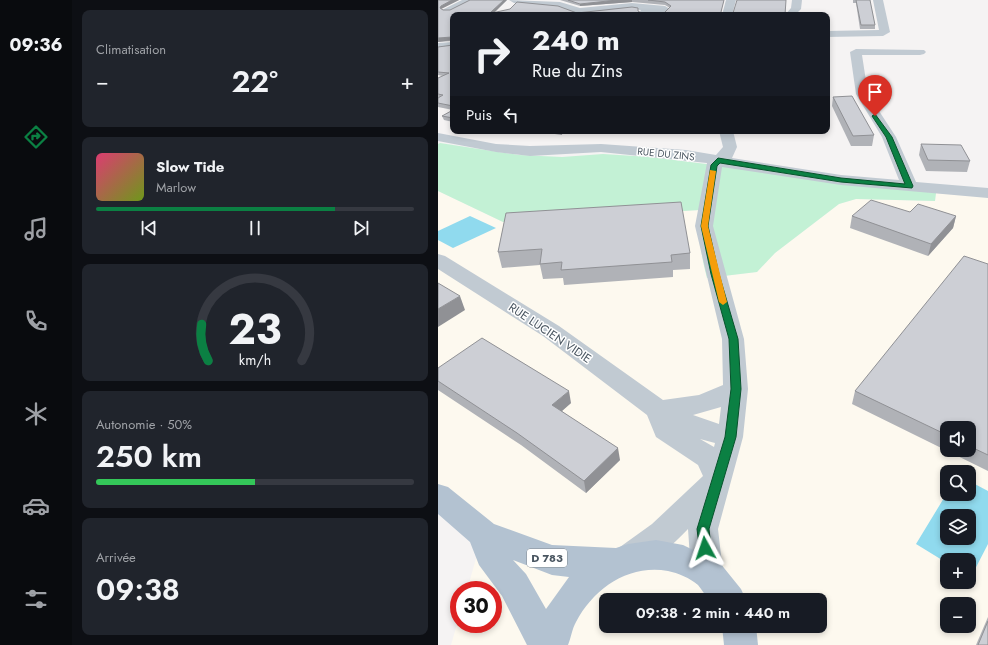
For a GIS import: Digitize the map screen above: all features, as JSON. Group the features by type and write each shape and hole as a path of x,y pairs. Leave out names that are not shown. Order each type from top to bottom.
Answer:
{"main road":[{"name":"D 783","path":"438,496 483,534 552,560 567,562 623,560"},
{"path":"483,534 490,555 514,585 534,620 545,645"},
{"path":"550,645 559,615 570,598 583,583 598,571 623,560 647,555 671,557 693,564 707,572 725,593"},
{"path":"740,633 741,645"}],"street":[{"path":"456,7 470,0"},
{"path":"507,9 514,0 546,1 568,6 579,12"},
{"path":"728,12 731,0"},
{"path":"793,12 796,9 797,0"},
{"path":"830,34 885,32 878,0"},
{"path":"587,12 632,6 647,8"},
{"path":"438,46 450,45"},
{"path":"910,186 889,137 862,94 856,52 920,52"},
{"path":"707,572 703,529 730,437 736,389 733,339 715,274 704,226 709,186 714,165 718,160 727,154 730,147 727,134"},
{"name":"RUE DU ZINS","path":"438,137 496,148 530,151 601,148 686,155 841,180 988,193"},
{"name":"RUE LUCIEN VIDIE","path":"438,260 551,331 658,410 694,427 730,437"},
{"path":"718,479 709,458 665,430 658,410 689,408 714,401 736,389"},
{"path":"623,560 674,523 718,479"}],"shaded area":[{"path":"438,191 503,222 700,210 699,226 702,259 707,278 757,272 775,253 839,204 856,199 935,201 936,193 988,197 988,645 451,645 454,633 502,633 502,581 470,581 483,534 438,496"}],"green space":[{"path":"440,143 519,155 562,157 603,154 650,157 936,193 935,201 856,199 839,204 775,253 757,272 707,278 700,245 700,210 503,222 438,191 438,144"}],"water":[{"path":"470,216 496,228 453,248 438,240 438,231"},
{"path":"976,485 988,491 988,544 976,567 976,553 940,553 940,559 916,544 942,501 976,501"}],"building":[{"path":"438,0 452,0 440,8 443,10 450,10 470,0 504,0 491,12 450,12 450,37 438,38"},
{"path":"568,0 617,0 580,4"},
{"path":"648,0 724,0 721,12 665,12 671,6 665,2"},
{"path":"737,0 786,0 785,12 733,12"},
{"path":"856,0 870,0 875,25 861,25"},
{"path":"517,2 558,6 574,12 496,12 510,9"},
{"path":"632,7 638,8 640,12 586,12"},
{"path":"450,45 450,105 438,103 438,98 443,95 438,94 438,78 449,73 438,72 438,47"},
{"path":"852,96 874,135 853,136 833,97"},
{"path":"450,112 450,117 442,116"},
{"path":"921,144 961,145 970,161 928,160"},
{"path":"871,200 910,212 918,204 956,216 931,244 852,216"},
{"path":"681,202 690,253 671,255 672,262 561,270 562,262 540,264 542,249 498,252 506,213"},
{"path":"964,256 988,264 988,455 976,449 976,421 940,421 940,432 855,391"},
{"path":"438,283 460,296 438,309"},
{"path":"482,338 569,391 552,405 618,448 584,481 517,433 438,381 438,368"},
{"path":"988,621 988,645 978,645"}],"slow traffic":[{"path":"713,171 709,186 704,226 723,302"}],"route":[{"path":"705,548 703,529 730,437 736,389 733,339 715,274 704,226 709,186 714,165 718,160 841,180 910,186 889,137 875,116"}]}
